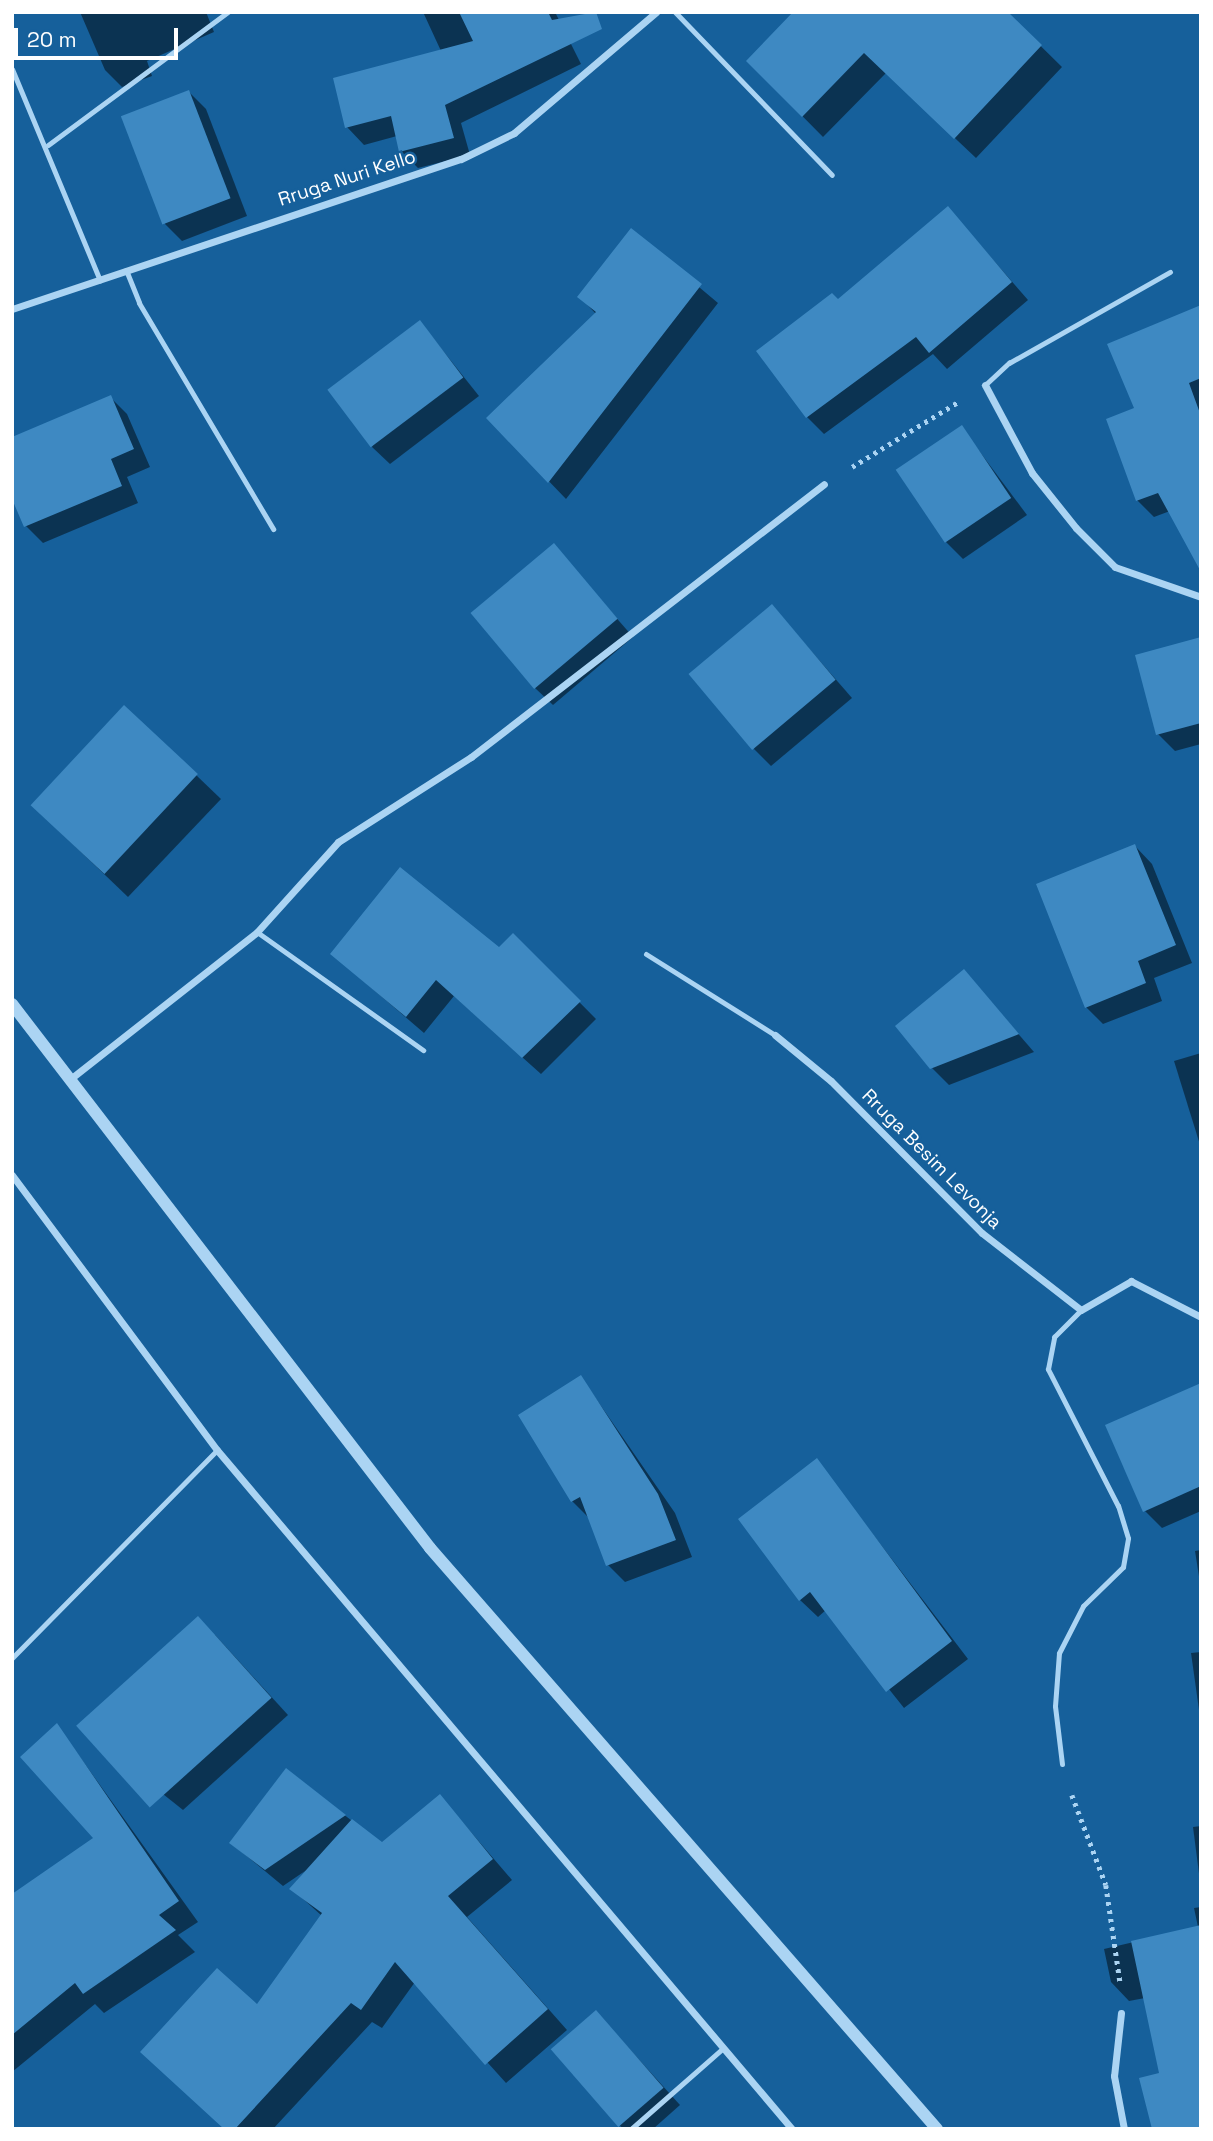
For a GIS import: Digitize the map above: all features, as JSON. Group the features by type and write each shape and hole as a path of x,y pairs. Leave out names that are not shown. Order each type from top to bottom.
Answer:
{"street":[{"name":"Rruga Nuri Kello","path":"12,309 461,159 514,133 656,12"},
{"path":"985,385 1032,473 1076,528 1115,567 1201,597"},
{"path":"68,1081 257,932 338,842 471,757 824,484"},
{"path":"12,1004 68,1081 430,1548 937,2129"},
{"name":"Rruga Besim Levonja","path":"775,1035 831,1081 982,1233 1080,1310"},
{"path":"12,1174 217,1450 792,2129"},
{"path":"1080,1310 1131,1281 1201,1317"},
{"path":"1121,2013 1114,2076 1124,2129"}],"lane":[{"path":"48,145 228,12"},
{"path":"675,12 832,175"},
{"path":"12,69 48,145 100,280"},
{"path":"126,270 139,303 273,529"},
{"path":"985,385 1009,363 1170,272"},
{"path":"257,932 423,1049"},
{"name":"Rruga Besim Levonja","path":"646,954 775,1035"},
{"path":"1062,1764 1055,1706 1059,1653 1083,1606 1123,1566 1128,1538 1118,1506 1048,1369 1054,1337 1080,1310"},
{"path":"12,1658 217,1450"},
{"path":"631,2129 722,2049"}],"path":[{"path":"824,484 985,385"},
{"path":"1062,1764 1106,1885 1119,1949 1121,2013"}],"building":[{"path":"459,12 548,12 552,20 596,12 602,29 445,105 454,138 399,152 391,116 345,128 333,78 473,41"},
{"path":"793,12 1008,12 1042,45 954,139 864,53 802,117 746,61"},
{"path":"189,90 231,198 162,224 121,116"},
{"path":"948,206 1012,282 929,353 916,337 806,418 756,351 832,293 838,299"},
{"path":"631,228 702,284 548,483 486,418 596,312 577,297"},
{"path":"1201,305 1201,378 1189,383 1201,416 1201,572 1158,493 1136,501 1106,419 1134,408 1107,344"},
{"path":"420,320 463,378 371,447 327,390"},
{"path":"111,395 134,449 111,459 122,486 24,527 12,499 12,437"},
{"path":"962,425 1011,498 945,543 896,470"},
{"path":"554,543 618,619 534,689 471,613"},
{"path":"772,604 836,680 752,750 689,674"},
{"path":"1201,637 1201,723 1156,735 1135,655"},
{"path":"124,705 198,774 104,874 31,805"},
{"path":"1135,844 1176,945 1138,961 1146,983 1085,1008 1036,884"},
{"path":"400,867 499,947 513,933 581,1001 522,1058 436,980 406,1017 330,954"},
{"path":"964,969 1019,1034 930,1069 895,1026"},
{"path":"581,1375 658,1494 676,1540 606,1566 580,1497 571,1502 518,1415"},
{"path":"1201,1383 1201,1486 1143,1512 1105,1425"},
{"path":"817,1458 952,1641 886,1692 810,1592 799,1601 738,1519"},
{"path":"198,1616 272,1698 150,1807 76,1726"},
{"path":"57,1723 179,1901 159,1915 176,1930 83,1994 75,1983 12,2035 12,1894 93,1838 20,1757"},
{"path":"286,1768 346,1815 265,1870 229,1843"},
{"path":"440,1794 493,1859 448,1896 548,2009 485,2065 395,1962 361,2010 351,2003 235,2129 224,2129 140,2052 217,1968 257,2004 322,1913 289,1889 352,1819 382,1842"},
{"path":"1201,1925 1201,2129 1152,2129 1139,2078 1159,2073 1131,1941"},
{"path":"596,2010 664,2088 618,2127 551,2049"}]}
